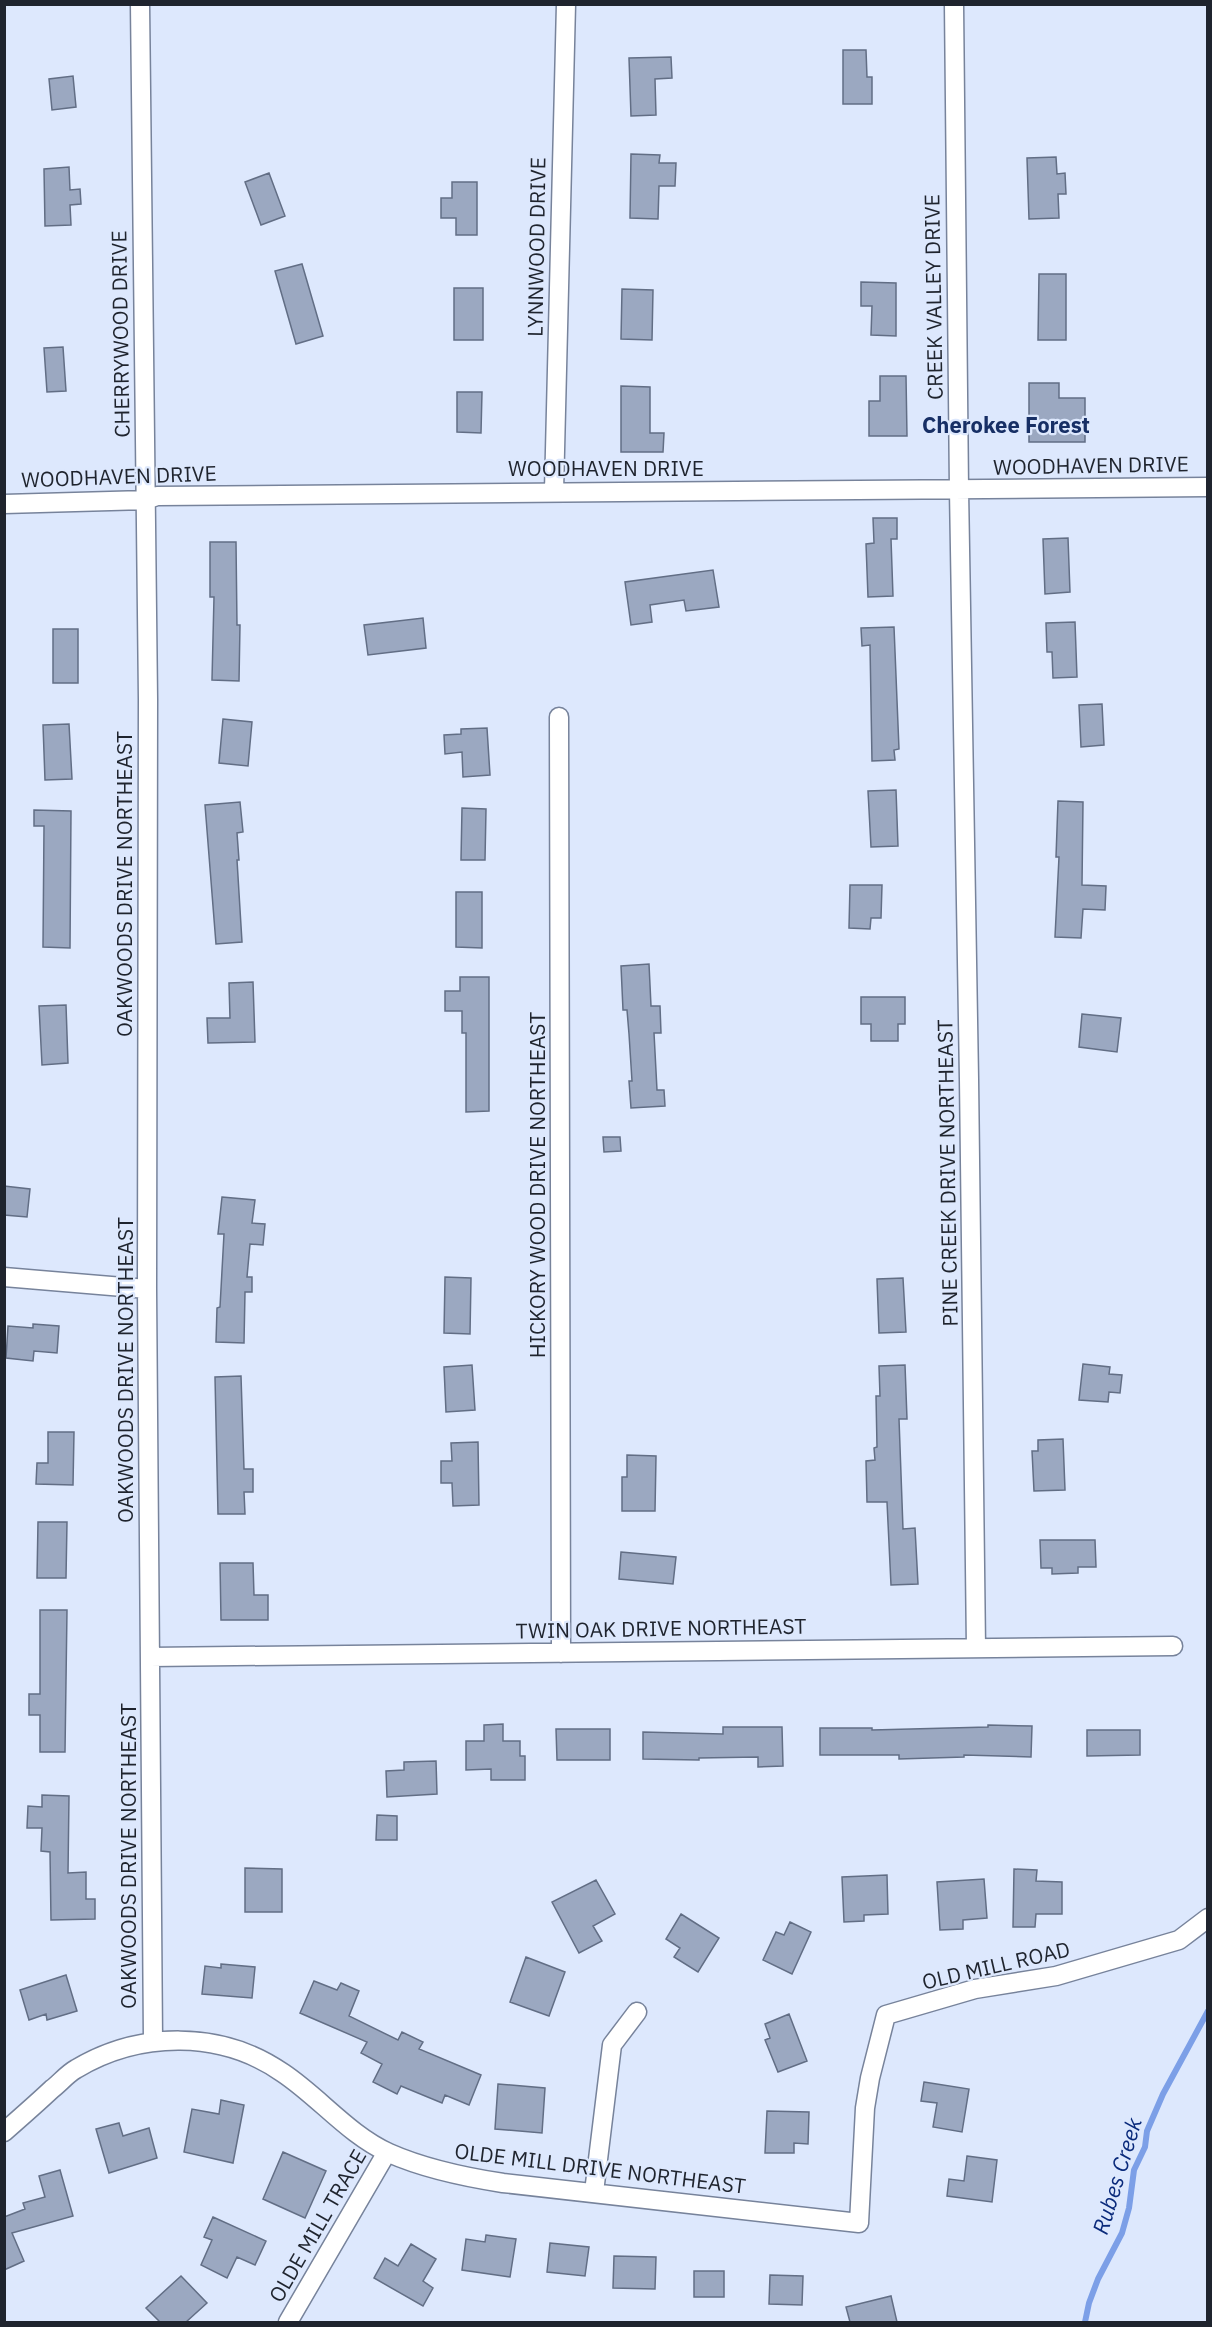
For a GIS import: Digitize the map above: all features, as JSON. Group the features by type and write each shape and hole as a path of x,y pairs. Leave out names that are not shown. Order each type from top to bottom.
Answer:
{"street":[{"name":"CHERRYWOOD DRIVE","path":"140,4 148,699"},
{"name":"LYNNWOOD DRIVE","path":"554,492 566,4"},
{"name":"CREEK VALLEY DRIVE","path":"954,4 958,490 963,697"},
{"name":"WOODHAVEN DRIVE","path":"4,504 146,500 157,496 1208,486"},
{"name":"PINE CREEK DRIVE NORTHEAST","path":"963,697 976,1648"},
{"name":"OAKWOODS DRIVE NORTHEAST","path":"148,699 147,1289 153,2040"},
{"name":"HICKORY WOOD DRIVE NORTHEAST","path":"559,717 561,1653"},
{"path":"4,1277 147,1289"},
{"name":"TWIN OAK DRIVE NORTHEAST","path":"150,1657 1173,1646"},
{"name":"OLD MILL ROAD","path":"859,2223 865,2108 886,2015 975,1989 1064,1974 1179,1940 1208,1918"},
{"path":"594,2192 612,2045 637,2012"},
{"name":"OLDE MILL DRIVE NORTHEAST","path":"4,2132 74,2069 110,2052 153,2040 190,2041 213,2044 254,2056 283,2072 364,2138 387,2152 458,2176 859,2223"},
{"name":"OLDE MILL TRACE","path":"288,2322 387,2152"}],"building":[{"path":"843,50 866,50 867,77 872,77 872,104 843,104"},
{"path":"671,57 672,78 655,79 656,115 631,116 629,58"},
{"path":"73,76 76,107 52,110 49,79"},
{"path":"631,154 660,155 659,163 676,163 675,186 659,186 658,219 630,218"},
{"path":"1056,157 1057,174 1065,173 1066,194 1058,194 1059,218 1029,219 1027,158"},
{"path":"69,167 70,190 80,189 81,204 70,205 71,225 45,226 44,169"},
{"path":"269,173 285,216 261,225 245,182"},
{"path":"452,182 477,182 477,235 456,235 456,218 441,218 441,198 452,198"},
{"path":"302,264 323,336 296,344 275,271"},
{"path":"1039,274 1066,274 1066,340 1038,340"},
{"path":"861,282 896,283 896,336 871,335 872,306 861,306"},
{"path":"454,288 483,288 483,340 454,340"},
{"path":"622,289 653,290 652,340 621,339"},
{"path":"63,347 66,391 47,392 44,348"},
{"path":"880,376 906,376 907,436 869,436 869,401 880,401"},
{"path":"1029,383 1059,383 1059,398 1085,398 1085,442 1029,442"},
{"path":"621,386 650,387 650,433 664,433 663,452 621,452"},
{"path":"457,392 482,392 481,433 457,432"},
{"path":"873,518 897,518 897,539 891,539 893,596 868,597 866,544 874,543"},
{"path":"1068,538 1070,592 1045,594 1043,539"},
{"path":"210,542 236,542 237,625 240,625 239,681 212,680 214,597 210,597"},
{"path":"713,570 719,607 686,611 684,600 650,605 652,622 631,625 625,582"},
{"path":"423,618 426,648 368,655 364,625"},
{"path":"1075,622 1077,677 1053,678 1052,652 1047,652 1046,623"},
{"path":"894,627 899,749 894,750 895,760 872,761 870,645 862,646 861,628"},
{"path":"53,629 78,629 78,683 53,683"},
{"path":"1102,704 1104,745 1081,747 1079,705"},
{"path":"223,719 252,722 248,766 219,763"},
{"path":"69,724 72,779 45,780 43,725"},
{"path":"487,728 490,775 463,777 462,752 445,754 444,735 461,734 461,729"},
{"path":"896,790 898,846 871,847 868,791"},
{"path":"1058,801 1083,802 1082,885 1106,886 1105,910 1083,909 1081,938 1055,937 1059,857 1056,857"},
{"path":"240,802 243,832 237,833 239,860 237,860 242,942 216,944 205,805"},
{"path":"462,808 486,809 485,860 461,860"},
{"path":"34,810 71,811 70,948 43,947 44,826 34,826"},
{"path":"850,885 882,885 881,918 871,918 870,929 849,928"},
{"path":"456,892 482,892 482,948 456,947"},
{"path":"649,964 651,1006 660,1006 661,1033 654,1033 657,1090 664,1090 665,1106 631,1108 629,1034 627,1010 623,1010 621,966"},
{"path":"460,977 489,977 489,1111 466,1112 466,1033 462,1033 462,1011 445,1011 445,991 460,991"},
{"path":"253,982 255,1042 208,1043 207,1018 230,1018 229,983"},
{"path":"861,997 905,997 905,1024 898,1024 898,1041 871,1041 871,1024 861,1024"},
{"path":"66,1005 68,1063 42,1065 39,1006"},
{"path":"1082,1014 1121,1018 1117,1052 1079,1047"},
{"path":"603,1137 620,1137 621,1151 604,1152"},
{"path":"4,1186 30,1189 27,1217 4,1215"},
{"path":"222,1197 255,1200 252,1223 265,1224 263,1245 250,1244 247,1277 252,1277 252,1292 245,1292 244,1343 216,1342 224,1234 218,1234"},
{"path":"445,1277 471,1278 470,1334 444,1333"},
{"path":"903,1278 906,1332 879,1333 877,1279"},
{"path":"33,1324 59,1326 57,1353 34,1351 33,1361 6,1358 8,1326 33,1328"},
{"path":"1083,1364 1110,1367 1109,1374 1122,1375 1120,1393 1109,1392 1108,1402 1079,1400"},
{"path":"472,1365 475,1410 446,1412 444,1367"},
{"path":"905,1365 907,1419 899,1419 903,1529 915,1528 918,1584 891,1585 887,1502 867,1502 866,1461 875,1460 874,1448 877,1447 876,1396 880,1396 879,1366"},
{"path":"241,1376 244,1469 253,1469 253,1492 244,1492 245,1514 218,1514 215,1377"},
{"path":"48,1432 74,1432 73,1485 36,1484 37,1463 48,1463"},
{"path":"1063,1439 1065,1490 1034,1491 1032,1451 1038,1451 1038,1440"},
{"path":"478,1442 479,1505 453,1506 452,1483 441,1483 441,1461 452,1461 451,1443"},
{"path":"627,1455 656,1456 655,1511 622,1511 622,1477 627,1477"},
{"path":"38,1522 67,1522 66,1578 37,1578"},
{"path":"1040,1540 1095,1540 1096,1567 1078,1567 1078,1573 1052,1574 1052,1568 1041,1568"},
{"path":"621,1552 676,1557 673,1584 619,1579"},
{"path":"220,1563 253,1563 254,1595 268,1595 268,1620 221,1620"},
{"path":"40,1610 67,1610 65,1752 40,1752 40,1715 29,1715 29,1694 40,1694"},
{"path":"503,1724 503,1741 520,1741 520,1756 525,1756 525,1780 491,1780 491,1769 466,1770 466,1741 484,1741 484,1725"},
{"path":"988,1725 1032,1726 1031,1757 964,1755 964,1757 899,1759 899,1755 820,1755 820,1728 872,1728 872,1730 988,1727"},
{"path":"723,1727 782,1727 783,1766 758,1767 758,1757 699,1758 699,1760 643,1759 643,1732 723,1734"},
{"path":"556,1729 610,1729 610,1760 557,1760"},
{"path":"1087,1730 1140,1730 1140,1755 1087,1756"},
{"path":"436,1761 437,1794 387,1797 386,1771 404,1770 404,1762"},
{"path":"42,1795 69,1796 68,1873 86,1872 86,1899 95,1899 95,1919 51,1920 50,1852 41,1851 42,1828 27,1828 28,1806 42,1807"},
{"path":"377,1815 397,1816 397,1840 376,1840"},
{"path":"245,1868 282,1869 282,1912 245,1912"},
{"path":"1014,1869 1037,1870 1036,1881 1062,1882 1062,1914 1036,1914 1035,1927 1013,1927"},
{"path":"887,1875 888,1914 864,1915 864,1921 844,1922 842,1877"},
{"path":"984,1879 987,1918 963,1920 963,1929 940,1930 937,1882"},
{"path":"596,1880 615,1914 593,1926 602,1941 579,1953 552,1902"},
{"path":"681,1914 719,1938 698,1972 674,1957 680,1948 666,1939"},
{"path":"790,1922 811,1932 792,1974 763,1960 776,1932 784,1935"},
{"path":"526,1957 565,1972 549,2016 510,2002"},
{"path":"221,1964 255,1967 252,1998 202,1994 205,1966 221,1968"},
{"path":"66,1975 77,2011 47,2020 46,2014 29,2020 20,1990"},
{"path":"314,1981 337,1990 341,1983 359,1991 349,2016 398,2040 402,2032 423,2042 419,2049 481,2075 469,2105 445,2095 442,2103 401,2086 397,2094 373,2082 382,2064 361,2053 367,2042 300,2013"},
{"path":"789,2014 807,2061 778,2072 765,2040 770,2038 765,2024"},
{"path":"924,2082 969,2089 962,2132 933,2127 937,2103 921,2101"},
{"path":"498,2084 545,2088 542,2133 495,2129"},
{"path":"221,2100 244,2105 233,2163 184,2152 192,2109 219,2114"},
{"path":"767,2111 809,2112 808,2144 794,2143 794,2153 765,2153"},
{"path":"119,2123 123,2136 149,2128 157,2158 109,2173 96,2129"},
{"path":"283,2152 326,2171 305,2218 263,2199"},
{"path":"967,2156 997,2160 992,2202 947,2196 949,2179 964,2181"},
{"path":"60,2170 73,2216 12,2233 24,2261 4,2270 4,2217 25,2209 23,2203 45,2197 39,2176"},
{"path":"213,2217 266,2241 255,2265 237,2257 227,2278 201,2265 212,2240 204,2237"},
{"path":"486,2235 516,2239 510,2277 462,2270 466,2239 485,2242"},
{"path":"550,2243 589,2247 585,2276 547,2272"},
{"path":"411,2244 436,2259 423,2281 433,2288 423,2306 374,2278 385,2258 398,2266"},
{"path":"614,2256 656,2257 655,2289 613,2288"},
{"path":"694,2271 724,2271 724,2297 694,2297"},
{"path":"770,2275 803,2276 802,2305 769,2304"},
{"path":"181,2276 207,2303 186,2322 160,2322 146,2308"},
{"path":"891,2296 897,2322 850,2322 846,2307"}],"waterway":[{"name":"Rubes Creek","path":"1085,2322 1098,2279 1122,2233 1129,2208 1134,2170 1145,2147 1147,2131 1163,2094 1208,2011"}],"district":[{"name":"Cherokee Forest","path":"1006,425"}]}
